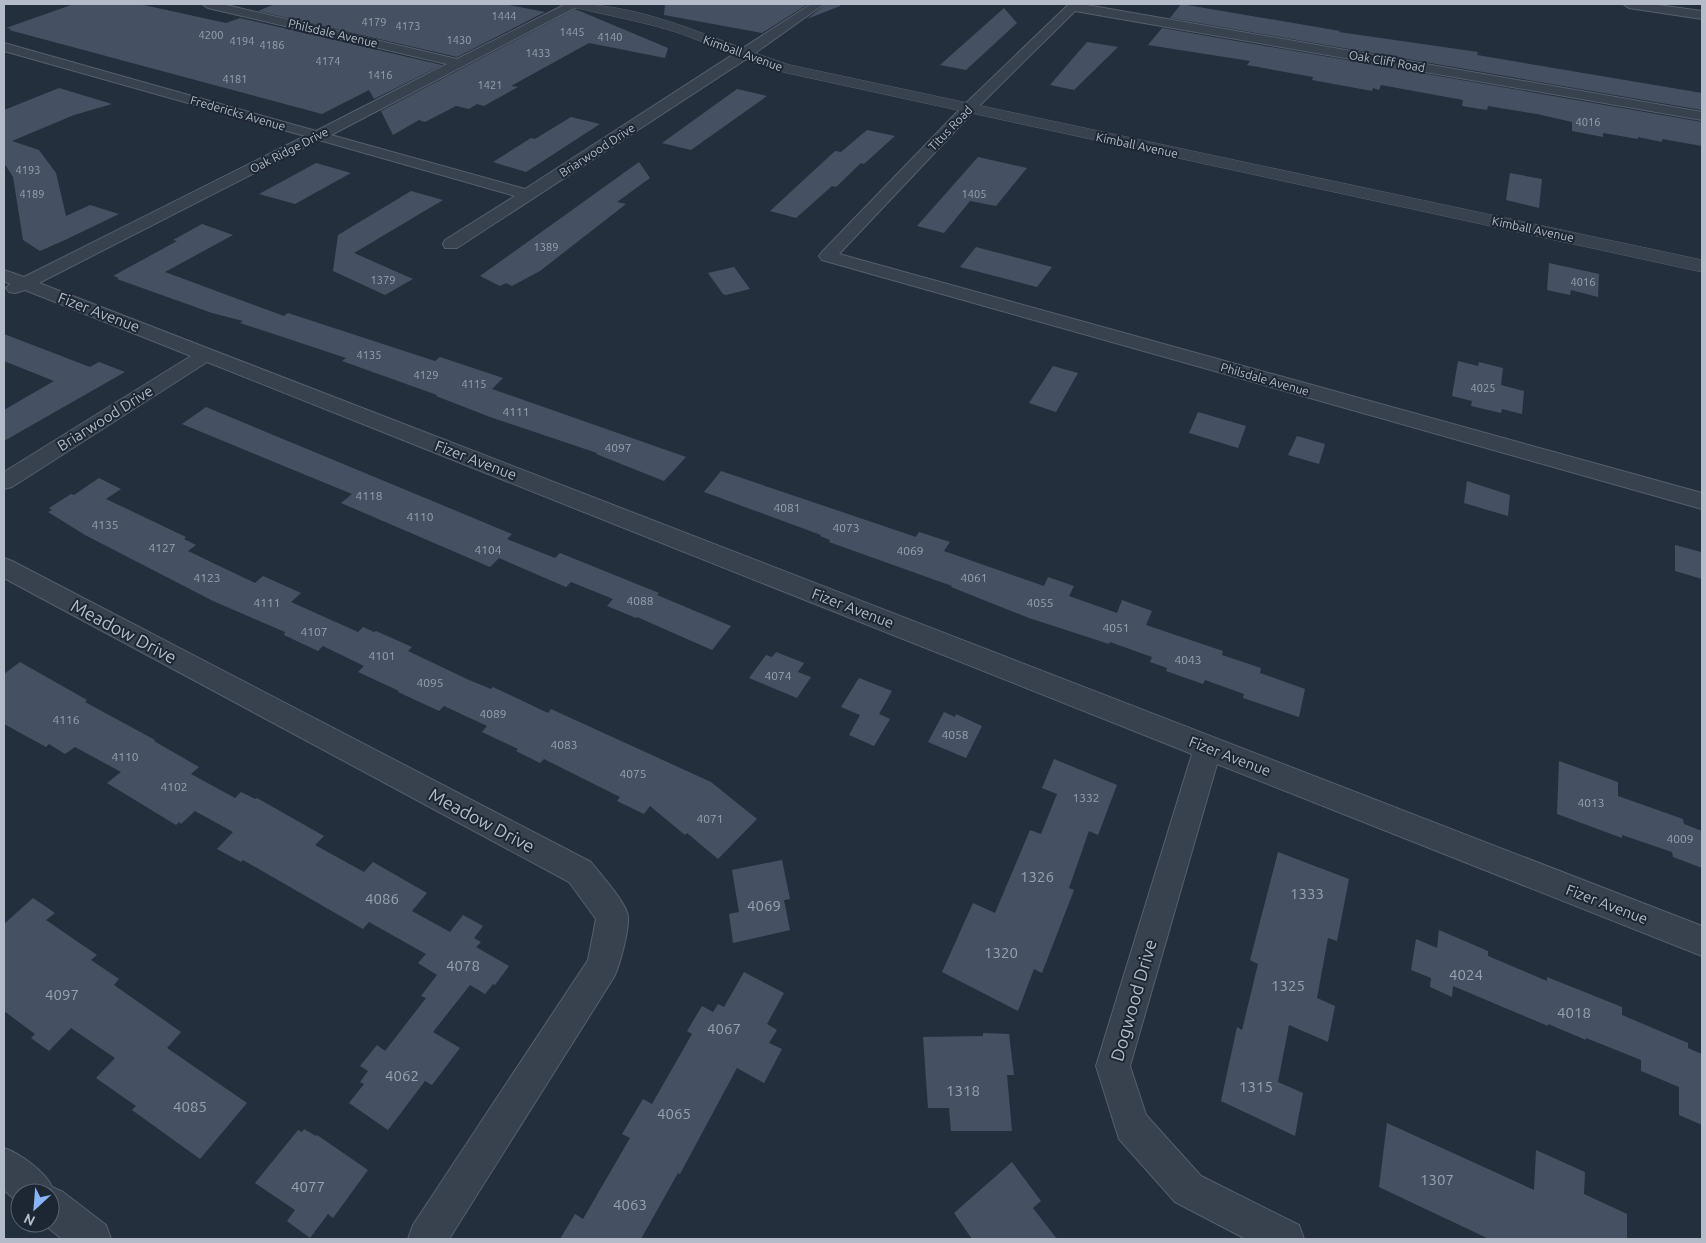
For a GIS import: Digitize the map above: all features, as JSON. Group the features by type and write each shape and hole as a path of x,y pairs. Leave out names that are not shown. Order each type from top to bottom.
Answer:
{"street":[{"name":"Philsdale Avenue","path":"208,4 458,63"},
{"name":"Oak Ridge Drive","path":"10,284 317,136 574,4"},
{"name":"Kimball Avenue","path":"578,4 644,18 688,32 742,55 787,69 1702,266"},
{"name":"Briarwood Drive","path":"451,244 529,195 818,4"},
{"path":"1629,4 1702,15"},
{"name":"Titus Road","path":"828,256 968,109 1074,5"},
{"name":"Oak Cliff Road","path":"1074,5 1702,116"},
{"name":"Fredericks Avenue","path":"4,46 529,195"},
{"name":"Philsdale Avenue","path":"828,256 1702,501"},
{"name":"Fizer Avenue","path":"10,284 207,354 1702,941"},
{"name":"Briarwood Drive","path":"4,482 207,354"},
{"name":"Meadow Drive","path":"4,567 580,872 612,916 604,966 427,1239"},
{"name":"Dogwood Drive","path":"1208,747 1113,1066 1132,1126 1188,1189 1284,1239"},
{"path":"4,1166 24,1183"},
{"path":"60,1212 92,1239"}],"building":[{"path":"74,4 139,4 226,23 240,18 442,65 374,99 369,90 322,114 6,28"},
{"path":"275,4 504,4 545,12 457,57 258,11"},
{"path":"665,4 808,4 762,33 664,15"},
{"path":"826,4 840,4 840,6 807,19"},
{"path":"1181,4 1339,32 1478,52 1477,55 1702,93 1702,110 1170,18"},
{"path":"1004,8 1017,23 966,70 940,65"},
{"path":"575,9 668,48 665,58 589,43 511,86 518,87 484,106 477,104 469,109 456,106 425,122 419,120 393,135 381,111"},
{"path":"1162,28 1702,122 1702,146 1662,139 1662,142 1603,133 1603,137 1572,131 1572,122 1537,114 1488,106 1487,110 1462,106 1463,100 1381,85 1379,90 1373,88 1372,91 1312,80 1313,77 1247,65 1250,61 1148,45"},
{"path":"1087,42 1118,47 1074,90 1050,85"},
{"path":"59,88 112,104 74,115 12,141 39,150 56,173 66,216 90,205 119,214 40,251 23,240 13,177 4,163 4,110"},
{"path":"737,89 767,96 691,150 662,143"},
{"path":"571,117 600,124 526,172 493,162 531,138 535,139"},
{"path":"867,130 895,136 864,164 861,163 836,187 832,186 796,218 770,211 835,151 841,152"},
{"path":"978,157 1027,168 996,206 970,201 944,233 917,226"},
{"path":"639,162 650,178 617,202 626,204 540,271 512,286 506,283 500,286 480,276"},
{"path":"316,163 351,173 295,204 259,194"},
{"path":"1510,173 1542,179 1539,208 1506,200"},
{"path":"411,191 443,200 354,253 413,279 385,295 333,271 338,235"},
{"path":"202,224 233,235 165,272 284,316 288,313 435,361 440,357 503,378 492,389 686,457 664,481 597,453 490,417 437,395 342,361 346,358 240,323 243,321 212,313 113,276 177,241 173,240"},
{"path":"976,247 1052,267 1037,287 960,267"},
{"path":"1549,263 1599,274 1598,297 1571,290 1570,295 1547,290"},
{"path":"734,267 750,289 726,295 723,294 708,273"},
{"path":"4,334 90,367 99,362 125,372 4,441 4,410 54,381 4,361"},
{"path":"1458,361 1478,366 1479,362 1503,368 1501,385 1524,391 1522,414 1502,409 1501,413 1471,406 1472,401 1452,396"},
{"path":"1053,366 1078,373 1056,412 1029,403"},
{"path":"206,407 512,534 507,539 555,558 560,553 659,593 657,595 731,626 712,650 607,606 613,599 571,582 566,587 499,558 490,567 341,503 352,494 182,424"},
{"path":"1198,412 1246,426 1238,448 1189,433"},
{"path":"1297,436 1325,444 1319,464 1288,455"},
{"path":"721,471 916,537 919,532 950,542 944,551 1044,586 1048,577 1074,586 1069,596 1117,613 1122,600 1152,611 1146,625 1223,651 1222,655 1261,668 1260,673 1305,689 1299,717 1243,698 1244,694 1205,680 1203,684 1166,671 1167,668 1150,662 1152,657 1110,642 1109,644 1029,618 952,586 829,542 830,540 821,535 704,492"},
{"path":"99,478 121,489 106,499 186,537 184,539 196,545 188,551 255,583 263,576 301,593 291,602 358,632 363,627 374,632 376,631 412,647 408,651 469,680 491,689 493,687 548,713 551,709 711,782 757,819 718,859 650,806 644,814 617,801 620,797 544,759 540,763 516,751 518,749 482,732 487,726 444,706 439,711 398,692 358,672 364,666 323,646 318,651 284,635 285,632 213,601 85,535 48,512 52,510 49,508 71,494 74,495"},
{"path":"1467,481 1510,495 1508,516 1464,503"},
{"path":"1675,545 1701,552 1702,579 1675,571"},
{"path":"776,652 804,663 798,672 811,677 797,698 749,678 766,655 772,657"},
{"path":"20,662 87,700 85,702 155,740 199,767 191,774 235,798 241,792 255,799 257,798 324,836 315,845 364,872 373,862 427,893 412,911 450,932 463,915 483,926 474,938 481,942 476,947 509,966 495,985 493,984 485,994 470,985 433,1032 460,1048 432,1085 425,1081 388,1130 349,1103 364,1084 360,1082 368,1071 360,1066 377,1045 385,1051 426,998 421,996 437,975 418,963 426,954 369,922 363,929 243,860 241,862 217,849 233,832 195,811 181,824 179,822 176,825 107,783 121,772 75,747 65,754 49,744 46,747 4,724 4,674"},
{"path":"859,678 892,691 879,714 890,719 874,746 849,735 860,715 841,707"},
{"path":"944,712 955,717 956,714 982,726 966,758 928,742"},
{"path":"1054,759 1117,785 1098,835 1089,831 1069,888 1074,890 1042,973 1034,969 1018,1011 942,972 973,903 995,913 1030,830 1041,834 1057,794 1042,788"},
{"path":"1559,761 1618,782 1618,796 1683,819 1684,824 1702,831 1702,868 1673,857 1672,852 1622,835 1622,838 1557,814"},
{"path":"1278,852 1349,879 1337,941 1328,938 1317,998 1335,1006 1328,1042 1289,1025 1278,1082 1303,1093 1295,1136 1221,1101 1237,1027 1242,1030 1258,964 1250,960"},
{"path":"782,860 790,899 784,900 790,930 733,943 729,914 739,912 732,870"},
{"path":"33,898 55,913 46,920 97,955 91,960 119,979 114,985 181,1032 167,1048 247,1103 200,1159 132,1110 136,1106 96,1078 115,1058 71,1028 49,1051 31,1038 35,1034 4,1011 4,924"},
{"path":"1439,930 1488,951 1488,956 1547,981 1547,977 1622,1007 1622,1015 1688,1043 1688,1048 1702,1054 1702,1125 1679,1115 1679,1087 1641,1071 1641,1060 1548,1024 1548,1026 1453,986 1452,997 1430,987 1431,978 1411,970 1416,939 1437,948"},
{"path":"744,972 784,993 767,1024 777,1030 769,1043 782,1049 764,1083 737,1068 680,1174 678,1173 641,1239 560,1239 575,1214 583,1219 630,1138 622,1134 643,1099 652,1104 692,1034 687,1031 702,1006 713,1012 718,1004 724,1007"},
{"path":"983,1033 1009,1034 1014,1075 1007,1075 1012,1131 951,1131 949,1108 928,1108 923,1037 983,1036"},
{"path":"1387,1123 1534,1190 1536,1150 1585,1172 1584,1194 1627,1214 1627,1239 1489,1239 1379,1187"},
{"path":"304,1129 317,1135 368,1170 333,1218 328,1214 310,1238 287,1221 295,1210 255,1183 298,1130 302,1132"},
{"path":"1012,1162 1041,1201 1033,1208 1057,1239 972,1239 954,1213"}]}
